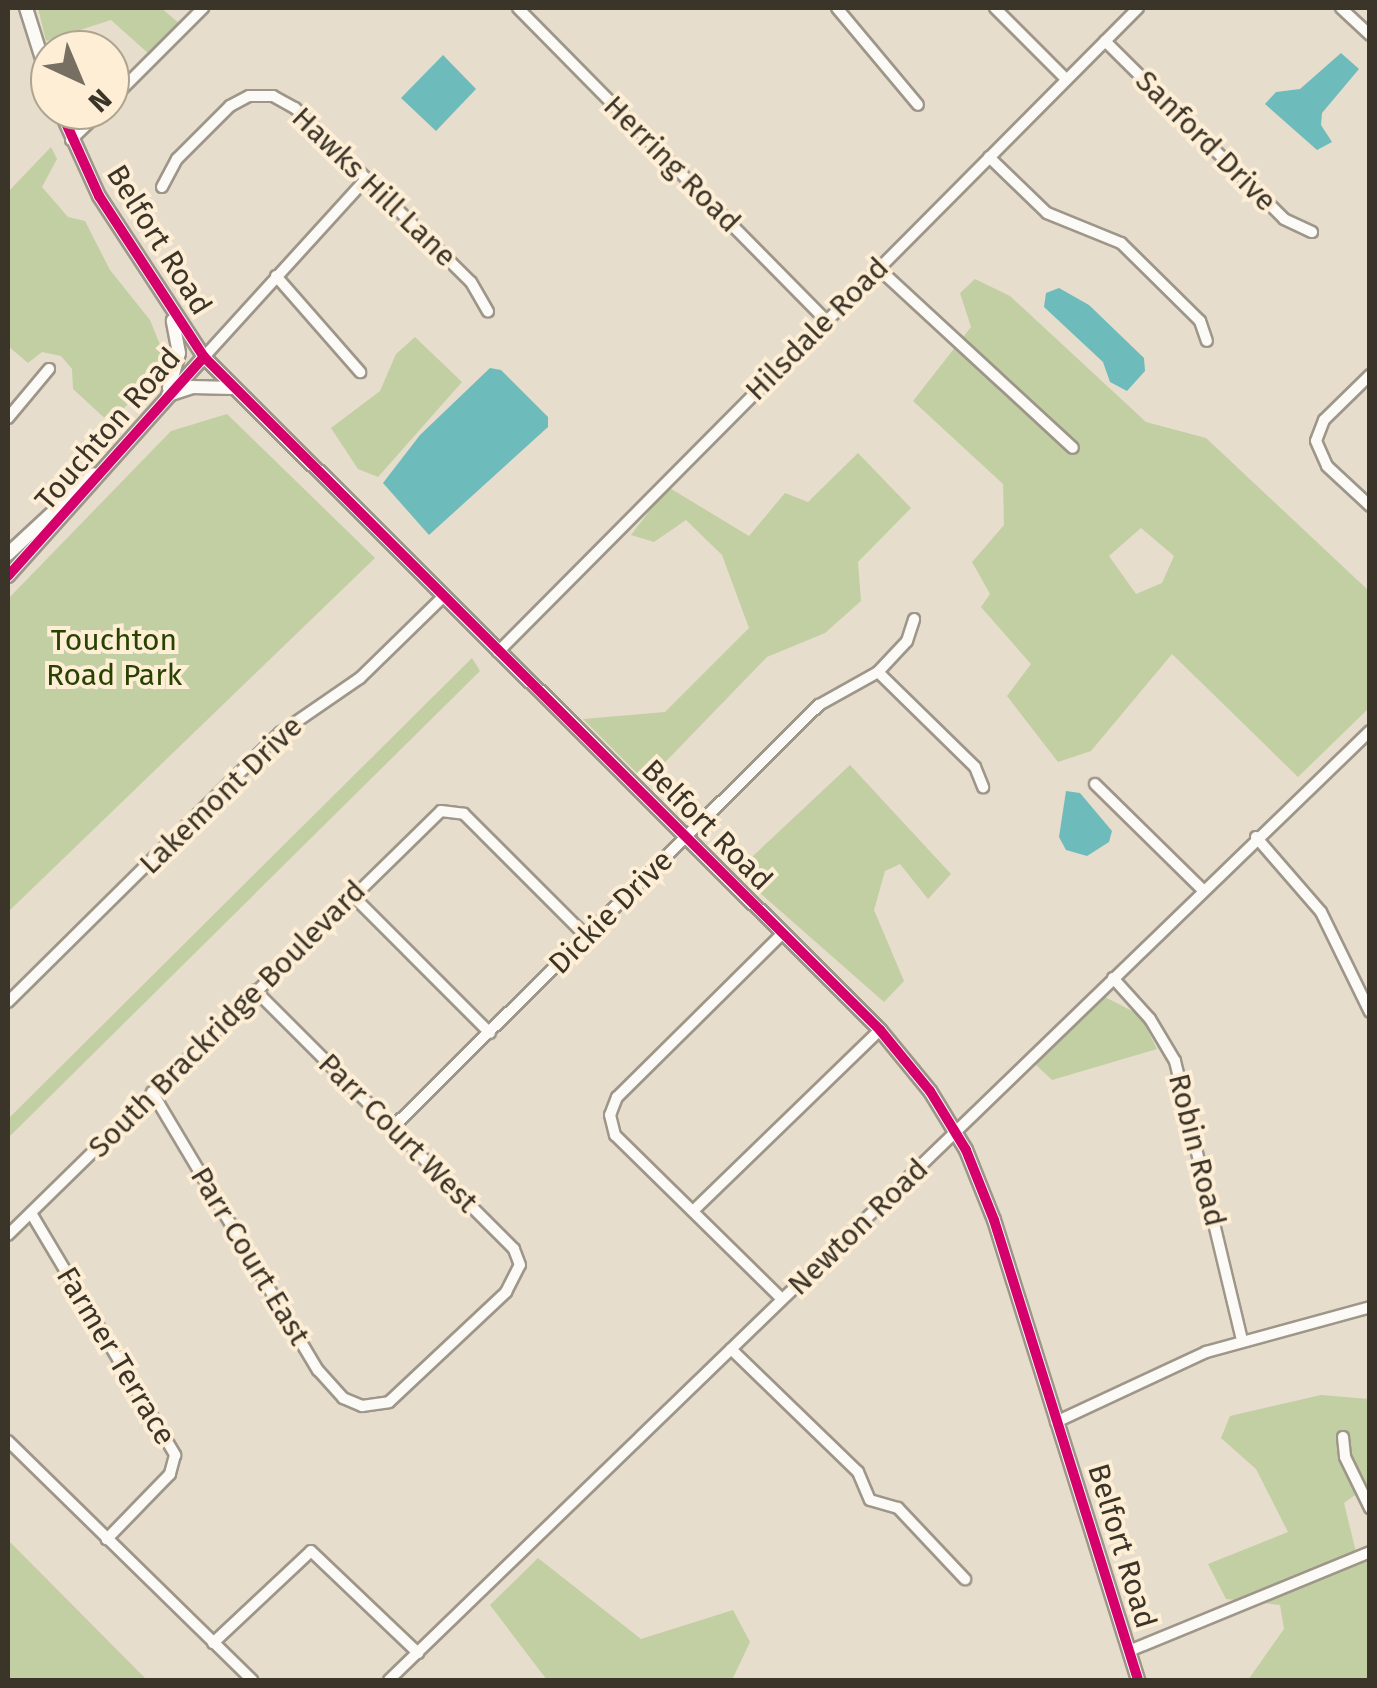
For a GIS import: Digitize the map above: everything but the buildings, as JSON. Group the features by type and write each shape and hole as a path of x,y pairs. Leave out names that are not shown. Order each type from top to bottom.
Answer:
{"street":[{"path":"130,82 203,8"},
{"name":"Herring Road","path":"518,8 826,320"},
{"path":"837,8 918,105"},
{"path":"995,8 1066,79"},
{"path":"1004,17 1014,8"},
{"name":"Hilsdale Road","path":"498,652 1138,8"},
{"path":"1341,8 1370,36"},
{"name":"Sanford Drive","path":"1105,40 1284,219 1312,232"},
{"name":"Hawks Hill Lane","path":"162,187 177,159 230,106 261,90 295,108 471,282 488,311"},
{"name":"Belfort Road","path":"68,130 172,313 204,357 880,1030 956,1132 990,1207 1138,1680"},
{"path":"72,140 82,130"},
{"path":"989,157 1047,214 1121,243 1200,322 1207,341"},
{"path":"204,357 366,179"},
{"path":"878,268 1073,448"},
{"path":"276,276 360,372"},
{"path":"166,396 179,353 172,313"},
{"name":"Touchton Road","path":"8,554 96,472 204,357"},
{"path":"8,418 48,369"},
{"path":"1370,375 1324,420 1316,440 1327,466 1370,506"},
{"path":"166,396 192,387 232,388"},
{"name":"Touchton Road","path":"8,576 76,505 96,472"},
{"name":"Lakemont Drive","path":"8,1002 280,733 360,678 442,598"},
{"name":"Dickie Drive","path":"392,1128 819,704 878,672 908,641 914,618"},
{"path":"878,672 974,767 984,787"},
{"name":"Newton Road","path":"389,1680 1256,837 1370,731"},
{"path":"1095,784 1203,890"},
{"name":"South Brackridge Boulevard","path":"8,1235 434,815 450,808 464,814 586,936"},
{"path":"1256,837 1321,912 1370,1012"},
{"path":"352,895 490,1032"},
{"path":"782,934 616,1097 610,1114 615,1136 782,1299"},
{"name":"Robin Road","path":"1113,978 1166,1040 1176,1061 1242,1341"},
{"name":"Parr Court West","path":"255,990 514,1249 520,1265 512,1284"},
{"path":"694,1211 880,1030"},
{"name":"Parr Court East","path":"152,1092 326,1382 362,1406 396,1397 512,1284"},
{"name":"Farmer Terrace","path":"30,1213 175,1455 170,1474 107,1539"},
{"path":"1056,1422 1242,1341 1370,1307"},
{"path":"730,1350 858,1472 870,1500 898,1508 965,1579"},
{"path":"1343,1438 1345,1457 1370,1508"},
{"path":"8,1442 252,1680"},
{"path":"213,1643 311,1552 418,1653"},
{"path":"1129,1651 1370,1552"}],"green space":[{"path":"38,8 161,8 179,23 149,54 130,37 130,30 122,30 111,20 80,30 43,30"},
{"path":"51,147 57,159 42,187 68,217 85,221 110,270 150,320 167,362 110,423 73,389 72,369 61,356 42,352 28,363 8,346 8,192"},
{"path":"975,279 1010,296 1146,422 1206,438 1369,591 1369,708 1298,777 1172,654 1091,751 1058,762 1007,696 1031,664 981,607 990,594 972,562 1004,525 1003,484 913,401 971,327 960,293","holes":["1141,528 1174,556 1162,583 1136,594 1109,556"]},
{"path":"415,337 462,382 378,477 358,469 331,428 380,391 396,354"},
{"name":"Touchton Road Park","path":"227,414 375,558 8,912 8,599 171,431"},
{"path":"858,453 911,508 858,562 861,601 825,633 767,657 646,782 583,719 665,712 749,628 722,555 686,520 654,542 631,535 668,487 749,536 785,493 808,502"},
{"path":"472,658 480,671 8,1138 8,1119"},
{"path":"850,765 951,874 928,899 900,864 885,871 874,910 904,981 884,1002 736,872"},
{"path":"1105,997 1140,1015 1157,1049 1052,1080 1035,1064"},
{"path":"1321,1395 1369,1399 1369,1485 1344,1503 1356,1552 1369,1552 1369,1680 1248,1680 1284,1629 1280,1605 1226,1599 1208,1564 1288,1532 1256,1469 1221,1438 1230,1416"},
{"path":"8,1540 147,1680 8,1680"},
{"path":"538,1558 641,1639 733,1610 750,1642 732,1680 547,1680 490,1605"}],"water":[{"path":"1341,53 1359,69 1322,113 1321,125 1332,142 1317,150 1265,104 1276,92 1300,89"},
{"path":"443,55 476,89 436,131 401,98"},
{"path":"1059,288 1089,305 1144,358 1145,371 1127,391 1110,382 1103,362 1044,307 1046,293"},
{"path":"490,368 501,370 548,417 548,427 429,535 383,483 420,435"},
{"path":"1066,791 1080,793 1112,831 1109,842 1087,856 1066,850 1059,837"}],"cycle path":[{"path":"69,130 99,196 204,357 880,1030 930,1091 966,1150 994,1220 1138,1680"},
{"path":"8,576 204,357"}]}
